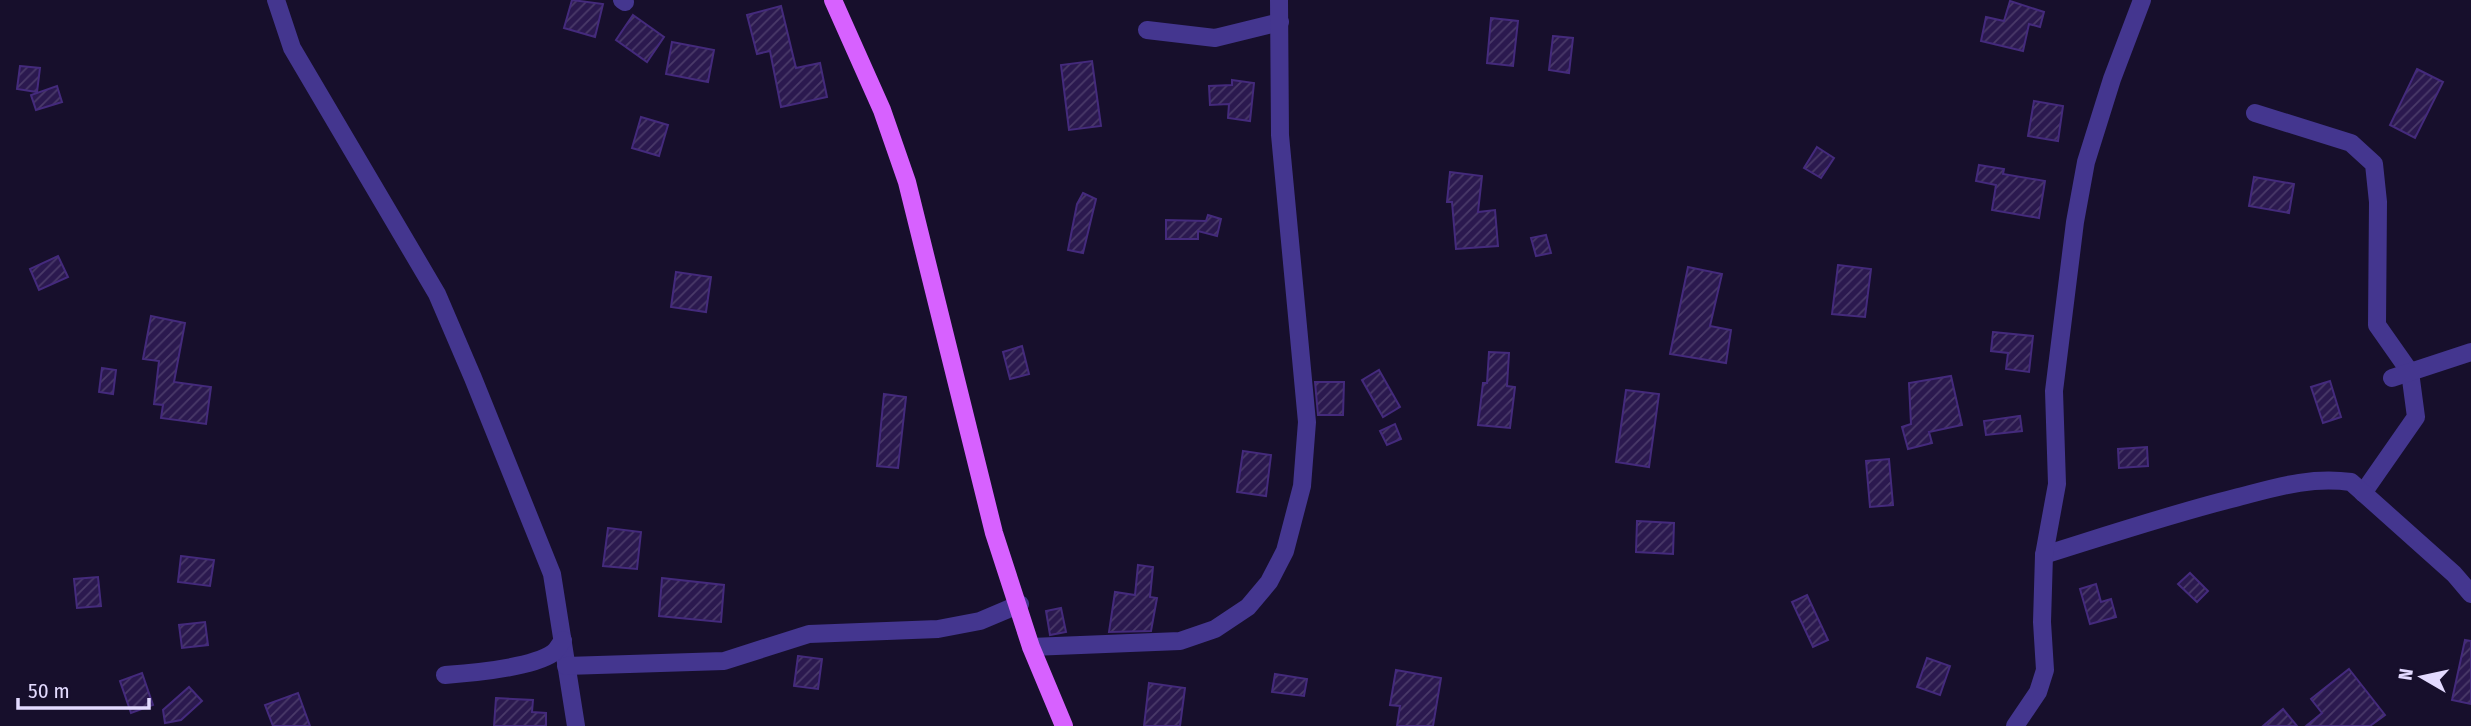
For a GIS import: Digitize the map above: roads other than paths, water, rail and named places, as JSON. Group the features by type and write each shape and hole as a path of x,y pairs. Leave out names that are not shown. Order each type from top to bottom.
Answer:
{"main road":[{"path":"833,0 882,110 907,182 966,429 994,533 1020,604 1031,647 1063,726"}],"street":[{"path":"275,0 292,48 437,294 552,574 576,726"},
{"path":"1031,647 1180,641 1215,629 1248,607 1269,582 1285,551 1302,486 1307,422 1280,135 1279,0"},
{"path":"2015,726 2038,692 2045,670 2042,622 2044,555 2057,484 2054,391 2076,222 2090,150 2112,79 2142,0"},
{"path":"1147,30 1215,38 1280,22"},
{"path":"2255,113 2351,143 2374,164 2378,202 2377,325 2410,372 2416,417 2363,493"},
{"path":"2392,378 2471,352"},
{"path":"2044,555 2186,510 2304,480 2351,482 2454,574 2471,594"},
{"path":"566,666 724,661 809,634 938,629 980,621 1020,604"},
{"path":"445,676 480,673 517,665 554,653 563,640"}]}
